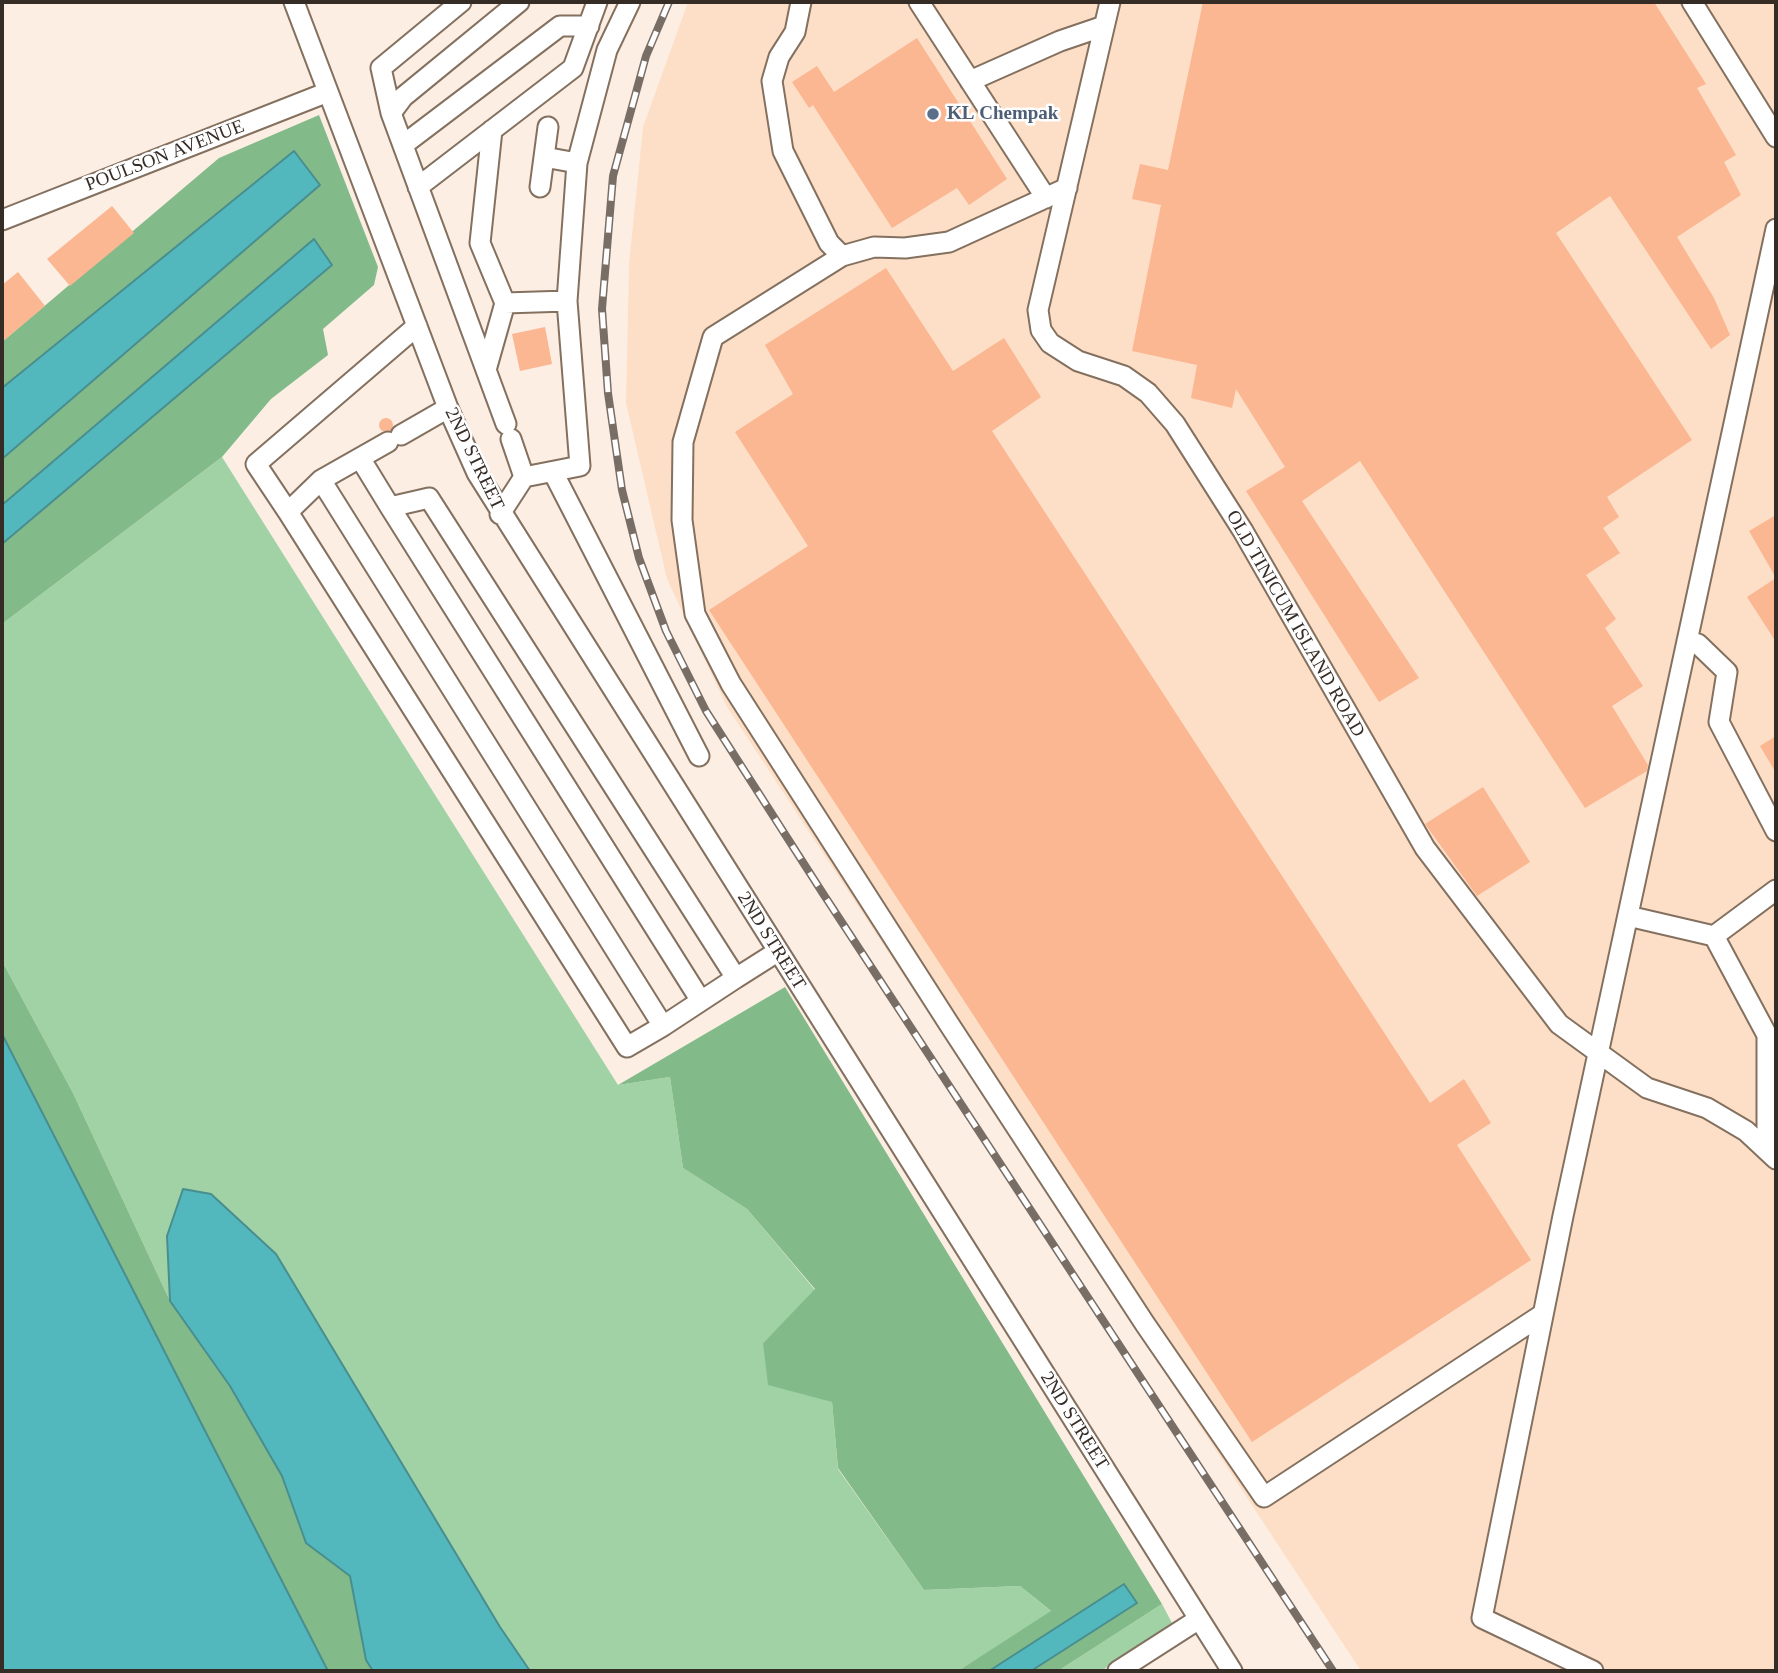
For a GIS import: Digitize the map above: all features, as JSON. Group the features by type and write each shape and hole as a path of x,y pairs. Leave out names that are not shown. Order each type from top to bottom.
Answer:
{"street":[{"name":"2ND STREET","path":"294,2 448,408 477,474 1232,1671"},
{"path":"461,2 381,68 391,113 524,477"},
{"path":"391,113 403,97 519,2"},
{"path":"418,187 573,68 597,2"},
{"path":"500,514 524,477 580,466 567,301 578,163 607,50 630,2"},
{"path":"802,2 795,32 779,57 772,80 783,151 829,243 842,256"},
{"path":"919,2 1046,198"},
{"name":"OLD TINICUM ISLAND ROAD","path":"1110,2 1038,310 1041,330 1050,343 1079,361 1132,382 1148,393 1175,424 1243,531 1425,848 1559,1024 1647,1088 1707,1108 1746,1131 1772,1154"},
{"path":"1692,2 1776,137"},
{"path":"403,145 560,26 589,26"},
{"path":"970,81 1060,41 1104,26"},
{"name":"POULSON AVENUE","path":"2,220 328,92"},
{"path":"540,187 548,127"},
{"path":"485,370 505,303 480,243 492,130"},
{"path":"544,156 578,163"},
{"path":"1066,188 949,242 905,248 874,247 842,256 713,337 683,442 682,520 695,614 731,684 1145,1324 1264,1497 1543,1314"},
{"path":"1593,1671 1482,1618 1598,1054 1776,229"},
{"path":"505,303 567,301"},
{"path":"417,326 256,464 627,1047 777,952"},
{"path":"288,512 321,480 448,408"},
{"path":"360,458 701,1001"},
{"path":"553,472 699,756"},
{"path":"321,480 663,1026"},
{"path":"390,507 429,498 736,978"},
{"path":"1687,641 1698,645 1727,673 1719,722 1776,831"},
{"path":"1714,936 1776,890"},
{"path":"1628,916 1714,936 1768,1035 1772,1154"},
{"path":"1118,1671 1199,1619"}],"shaded area":[{"path":"688,2 1776,2 1776,1671 1361,1671 727,707 667,579 626,403 629,264 643,127"}],"green space":[{"path":"319,115 378,267 374,285 323,329 328,355 271,399 222,457 2,624 2,544 331,265 314,239 2,505 2,459 319,185 294,151 2,388 2,342 219,158"},
{"path":"222,457 618,1085 670,1077 683,1168 747,1209 815,1290 763,1343 832,1402 838,1469 924,1590 1020,1586 1052,1612 958,1671 530,1671 500,1627 167,1236 170,1301 73,1093 2,961 2,624"},
{"path":"2,961 73,1093 170,1301 230,1386 282,1476 306,1543 350,1575 366,1660 373,1671 328,1671 2,1034"},
{"path":"785,987 1162,1604 1058,1671 1031,1671 1136,1604 1125,1584 989,1671 958,1671 1051,1611 1020,1586 924,1590 838,1468 832,1402 768,1385 763,1343 815,1289 747,1209 683,1168 670,1077 618,1085"},
{"path":"1162,1604 1172,1623 1164,1631 1101,1671 1058,1671"}],"water":[{"path":"294,151 320,185 2,459 2,388"},
{"path":"314,239 332,265 2,544 2,505"},
{"path":"2,1034 328,1671 2,1671"},
{"path":"183,1189 211,1194 276,1254 500,1627 530,1671 373,1671 366,1660 350,1576 306,1543 282,1476 230,1386 170,1301 167,1236"},
{"path":"1124,1584 1137,1603 1031,1671 989,1671"}],"building":[{"path":"1203,2 1654,2 1706,84 1697,88 1736,155 1724,162 1741,195 1677,237 1714,298 1730,335 1711,349 1610,196 1556,233 1692,440 1607,497 1619,517 1603,528 1620,553 1586,575 1616,619 1605,628 1643,686 1612,706 1648,765 1647,771 1585,808 1360,461 1302,501 1419,678 1379,702 1246,491 1285,467 1236,389 1232,408 1191,398 1197,365 1132,351 1161,205 1132,199 1140,164 1168,170"},
{"path":"917,38 1007,179 969,205 957,188 892,228 813,105 809,108 792,82 817,66 834,92"},
{"path":"112,206 134,233 70,286 47,259"},
{"path":"886,268 953,371 1004,338 1041,397 992,431 1430,1103 1464,1079 1491,1123 1457,1145 1531,1260 1252,1442 709,610 808,546 735,432 793,394 765,345"},
{"path":"18,272 45,306 2,342 2,285"},
{"path":"545,327 552,364 520,371 512,334"},
{"path":"386,418 391,420 391,430 386,432 381,430 379,425 381,420"},
{"path":"1776,515 1776,578 1749,531"},
{"path":"1776,578 1776,642 1747,597"},
{"path":"1776,736 1776,773 1760,746"},
{"path":"1483,787 1530,862 1477,896 1425,824"}],"railway":[{"path":"669,2 646,56 613,176 602,309 608,393 622,490 639,558 666,631 706,711 822,892 1333,1671"}],"place":[{"name":"KL Chempak","path":"933,114"}]}
